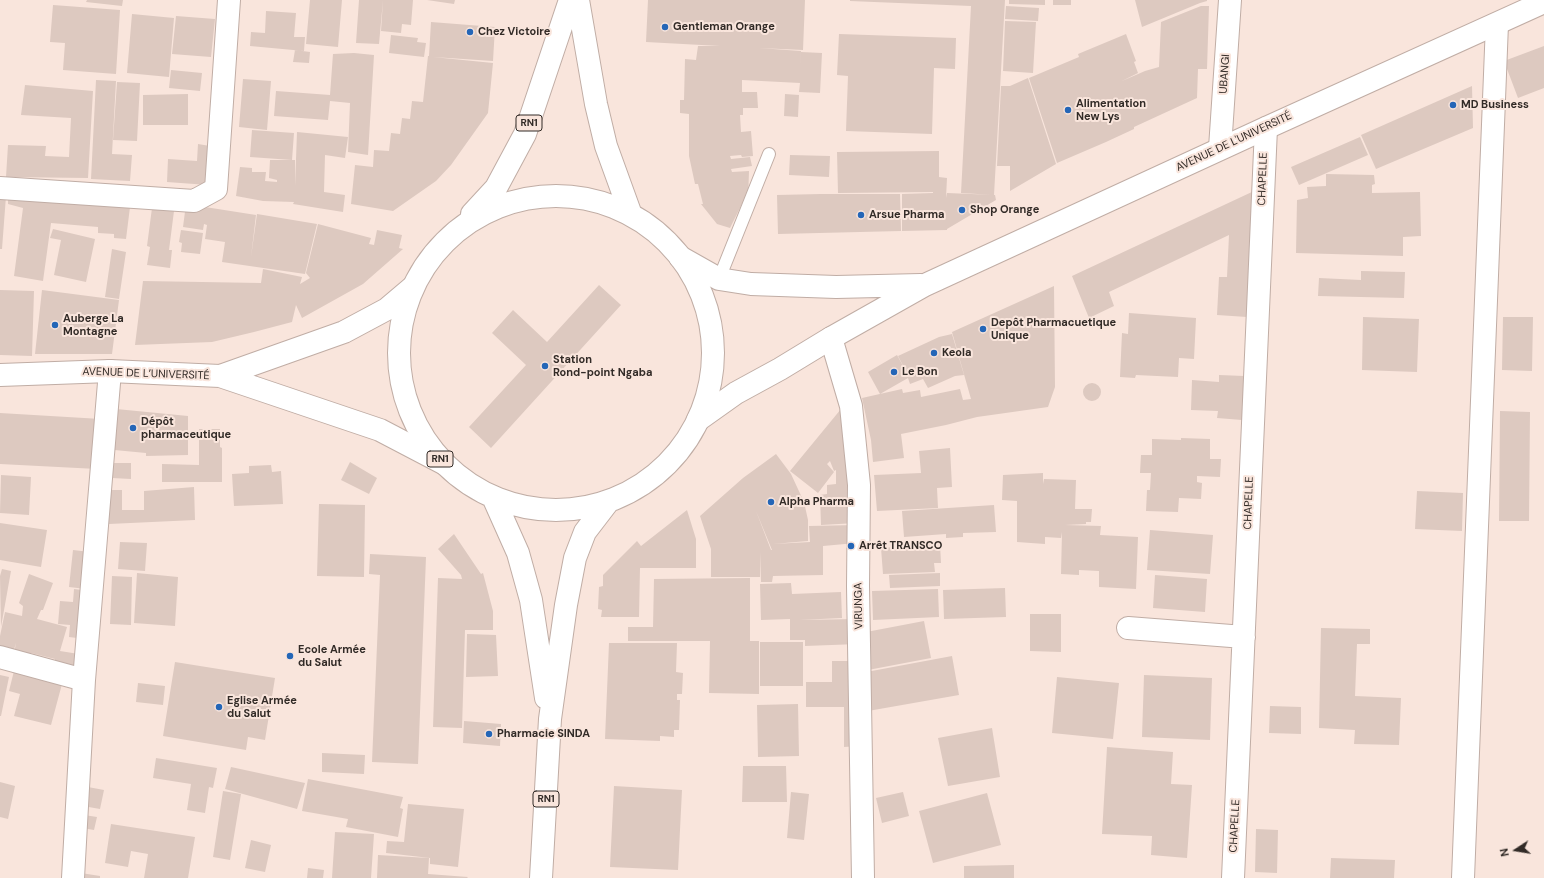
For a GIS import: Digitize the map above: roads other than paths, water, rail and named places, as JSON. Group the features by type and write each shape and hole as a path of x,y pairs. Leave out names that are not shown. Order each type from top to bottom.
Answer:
{"main road":[{"path":"0,188 194,201 216,189 229,0"},
{"name":"RN1","path":"457,230 496,207 522,198 551,195 578,197 605,203 631,215 658,233 680,257 695,281 706,308 712,336 712,365 708,393 698,420 682,447 661,470 636,489 608,502 570,510 531,509 493,498 470,485 445,464 427,443 414,419 404,394 399,367 400,340 404,313 413,287 425,266 440,247 496,188 525,134 570,0"},
{"path":"578,0 596,104 606,146 631,215"},
{"name":"UBANGI","path":"1220,148 1230,0"},
{"name":"AVENUE DE L'UNIVERSITÉ","path":"698,420 736,393 925,285 1220,148 1544,2"},
{"path":"1463,878 1497,24"},
{"name":"CHAPELLE","path":"1233,878 1266,128"},
{"path":"680,257 720,279 751,284 829,286 925,285"},
{"path":"220,376 344,332 387,309 413,287"},
{"name":"VIRUNGA","path":"831,338 851,406 859,485 858,586 863,878"},
{"path":"73,878 84,680 110,370"},
{"name":"AVENUE DE L’UNIVERSITÉ","path":"0,375 110,370 220,376"},
{"path":"220,376 380,430 445,464"},
{"name":"RN1","path":"493,498 518,553 531,600 550,719"},
{"name":"RN1","path":"541,878 550,719 566,605 575,558 585,532 608,502"},
{"path":"1128,628 1244,637"},
{"path":"0,657 84,680"}],"lane":[{"path":"720,279 769,154"}],"place":[{"name":"Gentleman Orange","path":"665,27"},
{"name":"Chez Victoire","path":"470,32"},
{"name":"MD Business","path":"1453,105"},
{"name":"Alimentation New Lys","path":"1068,110"},
{"name":"Shop Orange","path":"962,210"},
{"name":"Arsue Pharma","path":"861,215"},
{"name":"Auberge La Montagne","path":"55,325"},
{"name":"Depôt Pharmacuetique Unique","path":"983,329"},
{"name":"Keola","path":"934,353"},
{"name":"Station Rond-point Ngaba","path":"545,366"},
{"name":"Le Bon","path":"894,372"},
{"name":"Dépôt pharmaceutique","path":"133,428"},
{"name":"Alpha Pharma","path":"771,502"},
{"name":"Arrêt TRANSCO","path":"851,546"},
{"name":"Ecole Armée du Salut","path":"290,656"},
{"name":"Eglise Armée du Salut","path":"219,707"},
{"name":"Pharmacie SINDA","path":"489,734"}]}
